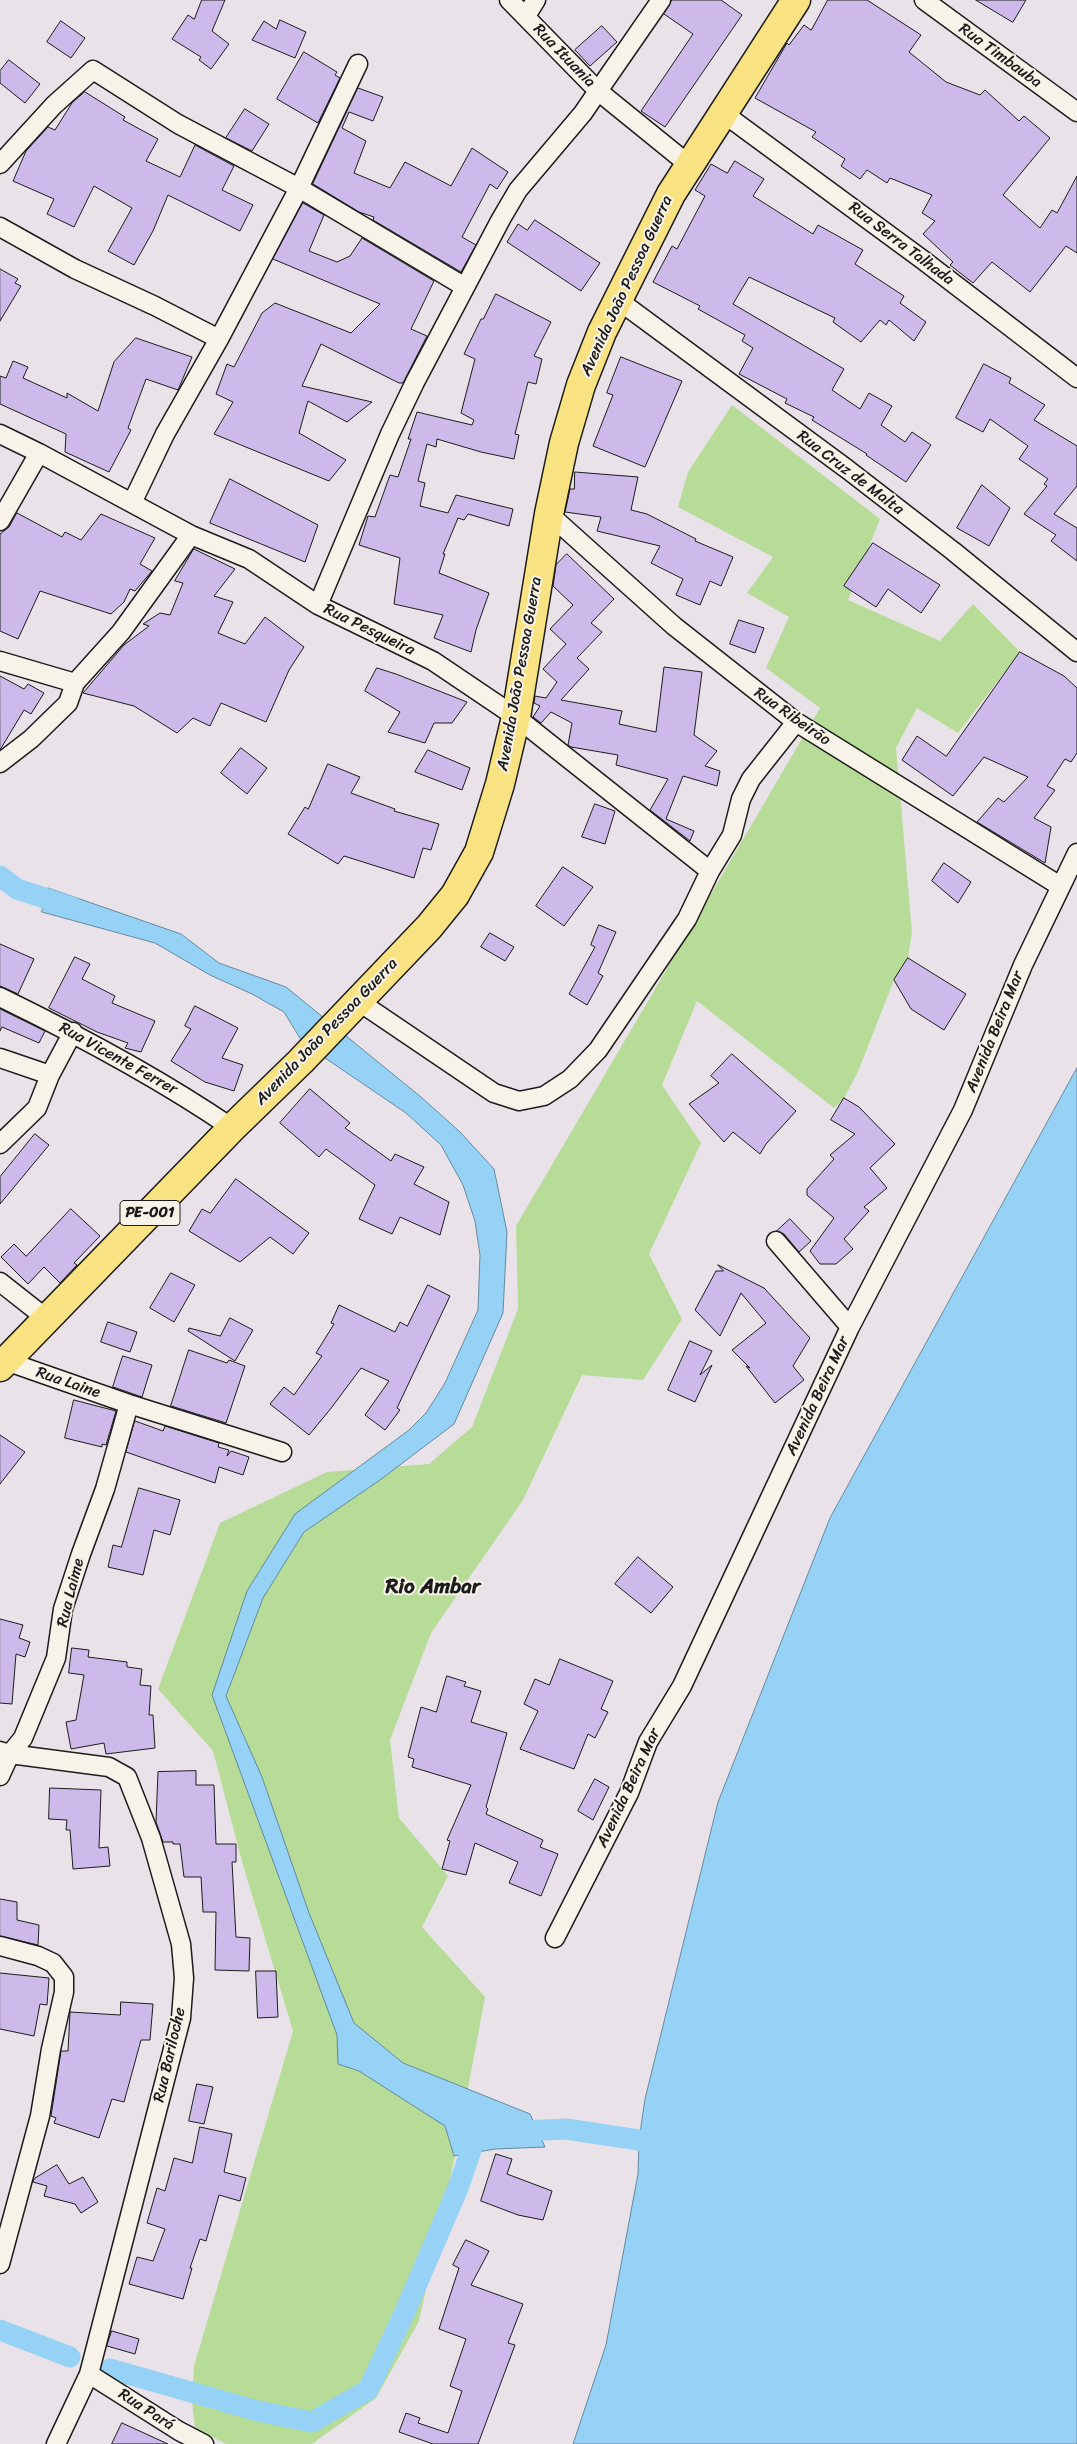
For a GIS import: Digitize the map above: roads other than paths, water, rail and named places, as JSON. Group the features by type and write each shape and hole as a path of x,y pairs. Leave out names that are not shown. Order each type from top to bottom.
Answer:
{"main road":[{"name":"Avenida João Pessoa Guerra","path":"3,1364 232,1128 301,1061 429,928 455,895 479,852 492,815 516,717 549,514 564,443 581,385 602,332 662,210 688,164 796,0"}],"street":[{"name":"Rua Ituania","path":"509,0 598,91 688,164"},
{"path":"526,16 536,0"},
{"path":"318,605 390,434 518,190 583,113 661,0"},
{"name":"Rua Timbauba","path":"924,0 1077,112"},
{"path":"132,502 165,434 219,340 299,188 358,64"},
{"path":"0,164 54,105 94,70 178,124 299,188 465,288"},
{"name":"Rua Serra Talhada","path":"723,113 923,260 1077,378"},
{"path":"0,227 75,269 155,306 219,340"},
{"name":"Rua Cruz de Malta","path":"618,300 847,469 953,551 1077,652"},
{"name":"Rua Pesqueira","path":"0,434 39,452 191,535 249,559 318,605 433,661 516,717 710,871"},
{"path":"0,521 39,452"},
{"name":"Rua Ribeirão","path":"549,514 674,626 796,722 1060,886"},
{"path":"0,763 31,739 68,703 75,682 121,632 191,535"},
{"path":"0,662 75,682"},
{"path":"358,1001 494,1094 519,1101 544,1096 570,1079 598,1050 687,919 710,871 732,835 741,799 751,779 796,722"},
{"name":"Avenida Beira Mar","path":"555,1938 629,1793 648,1742 682,1686 850,1327 963,1110 1000,1017 1077,853"},
{"name":"Rua Vicente Ferrer","path":"0,997 73,1032 193,1102 232,1128"},
{"path":"0,1144 37,1108 50,1075 73,1032"},
{"path":"0,1058 50,1075"},
{"path":"776,1241 850,1327"},
{"path":"0,1282 47,1319"},
{"name":"Rua Laine","path":"3,1364 282,1452"},
{"name":"Rua Laime","path":"0,1776 5,1752 23,1738 56,1658 63,1608 105,1489 130,1404"},
{"name":"Rua Bariloche","path":"5,1752 109,1767 127,1777 151,1838 181,1944 184,1978 181,2018 89,2374 56,2444"},
{"path":"0,1946 38,1956 54,1964 64,1977 64,1992 51,2049 40,2116 0,2264"},
{"name":"Rua Pará","path":"89,2374 179,2431 204,2444"}],"water":[{"path":"48,888 181,934 219,963 286,987 421,1097 460,1132 494,1169 507,1232 503,1313 454,1424 380,1480 304,1532 263,1598 226,1696 262,1777 309,1913 354,2023 403,2063 530,2114 545,2147 495,2149 454,2156 445,2126 359,2071 338,2064 337,2035 212,1695 247,1591 295,1514 409,1430 426,1413 445,1383 478,1310 480,1255 475,1221 463,1185 441,1145 406,1113 303,1043 284,1012 252,994 210,975 155,943 42,912"},
{"path":"1077,1068 1077,2444 573,2444 606,2345 638,2174 639,2140 645,2099 718,1802 830,1518"}],"waterway":[{"path":"0,876 17,889 72,907"},
{"path":"110,2369 258,2411 312,2422 368,2390 404,2314 458,2188 477,2133 566,2129 639,2140"},
{"path":"0,2330 70,2357"}],"district":[{"name":"Rio Ambar","path":"433,1588"}]}
